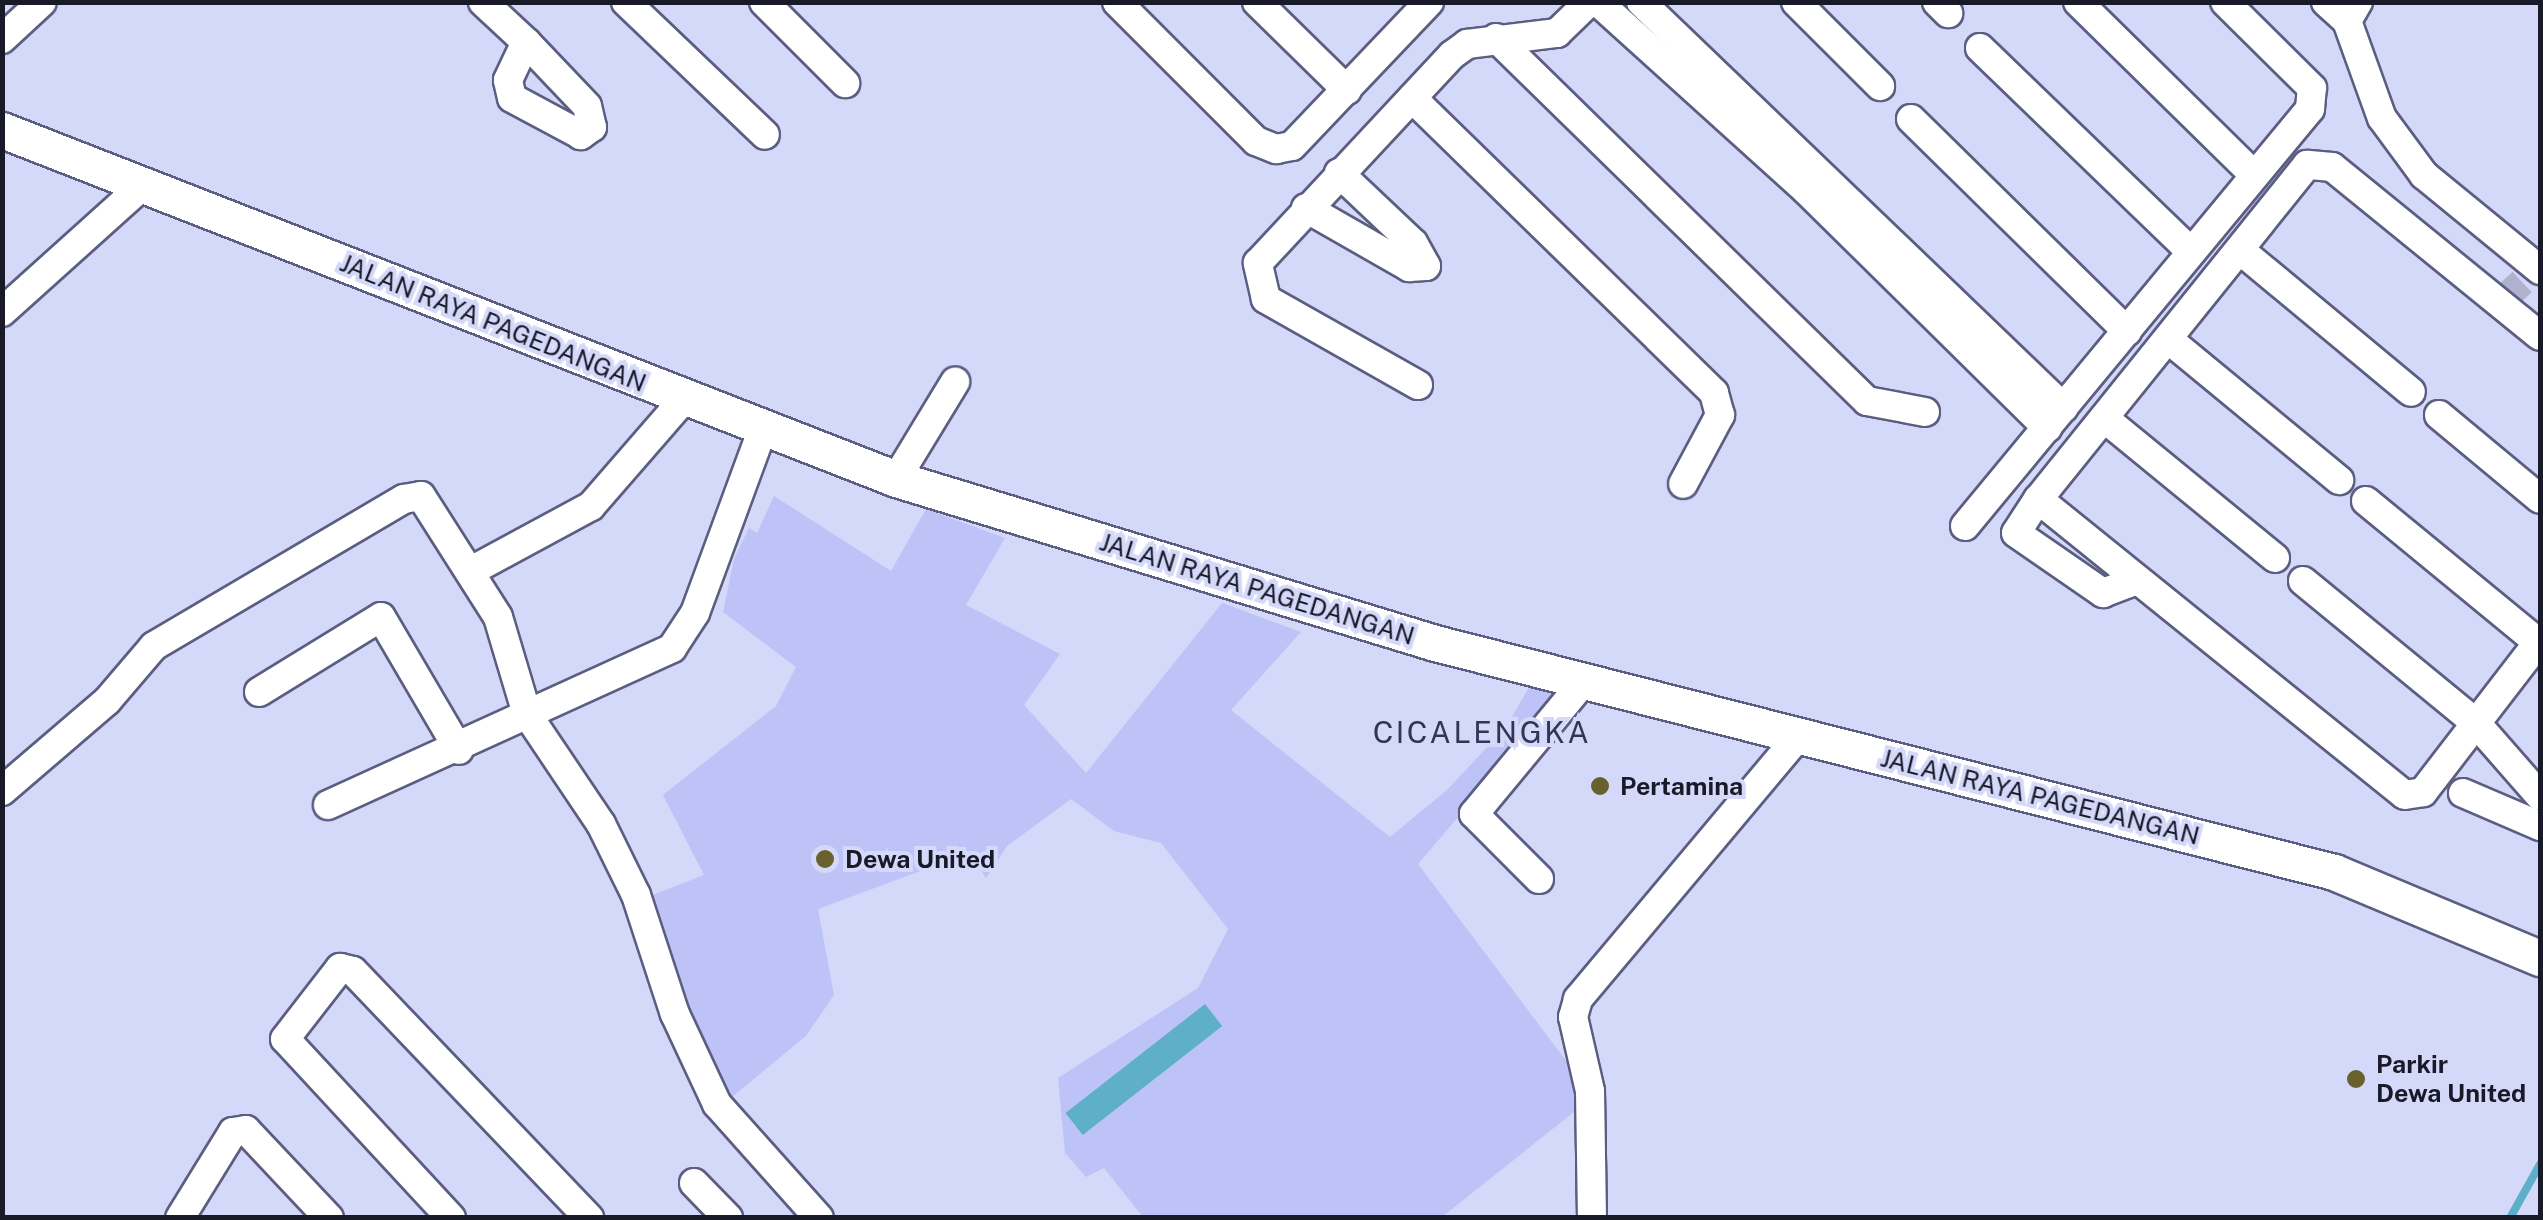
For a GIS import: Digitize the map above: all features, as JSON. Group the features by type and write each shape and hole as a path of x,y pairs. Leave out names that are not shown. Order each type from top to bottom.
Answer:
{"street":[{"path":"2,39 42,2"},
{"path":"484,2 526,42"},
{"path":"626,2 765,135"},
{"path":"764,2 845,83"},
{"path":"1116,2 1264,146 1292,146 1347,90 1414,9"},
{"path":"1257,2 1347,90"},
{"path":"1418,385 1260,290 1258,263 1339,173 1467,44 1557,34 1589,2"},
{"path":"1598,2 2056,418"},
{"path":"1641,2 2056,418"},
{"path":"1796,2 1880,86"},
{"path":"2078,2 2254,174"},
{"path":"1965,526 2310,109 2312,88 2225,2"},
{"path":"2344,9 2382,118 2424,175 2521,283 2540,336"},
{"path":"1496,38 1867,401 1925,412"},
{"path":"1980,48 2191,252"},
{"path":"1412,98 1714,393 1720,415 1683,484"},
{"path":"1911,119 2127,331"},
{"name":"JALAN RAYA PAGEDANGAN","path":"2,130 896,479 1435,643 2334,872 2540,958"},
{"path":"2137,580 2104,594 2014,531 2308,165 2324,163 2521,283"},
{"path":"1306,208 1409,267 1426,266 1413,242 1339,173"},
{"path":"2,312 143,185"},
{"path":"2240,250 2412,392"},
{"path":"2168,339 2339,480"},
{"path":"896,479 955,382"},
{"path":"471,571 591,506 684,398"},
{"path":"2439,415 2540,499"},
{"path":"2104,418 2275,558"},
{"path":"328,805 458,750 527,714 640,664 684,636 763,428"},
{"path":"2,791 108,701 154,646 412,495 430,502 498,617 527,714 601,824 628,877 675,1014 718,1104 819,1218"},
{"path":"2038,499 2405,795 2423,792 2540,642 2366,502"},
{"path":"2302,581 2476,723 2540,796"},
{"path":"259,692 381,616 458,750"},
{"path":"1538,880 1474,814 1584,681"},
{"path":"1592,1218 1590,1092 1573,1017 1578,999 1800,736"},
{"path":"2463,794 2540,826"},
{"path":"450,1218 285,1039 340,968 353,972 589,1218"},
{"path":"189,1213 233,1132 246,1130 329,1218"},
{"path":"694,1182 728,1218"}],"shaded area":[{"name":"Dewa United","path":"774,496 891,571 926,509 1005,538 966,605 1060,654 1024,705 1086,773 1222,603 1301,632 1231,710 1390,837 1447,790 1506,727 1532,682 1565,692 1418,864 1579,1078 1584,1104 1442,1217 1143,1217 1104,1168 1086,1177 1065,1153 1058,1078 1198,988 1228,929 1161,843 1114,831 1071,799 1007,846 986,878 969,853 818,909 834,995 806,1036 732,1097 684,1003 650,896 704,875 663,795 776,706 796,667 723,612 734,559 749,528 757,533"},
{"path":"1205,1004 1222,1026 1083,1135 1066,1113"}],"waterway":[{"path":"2510,1218 2540,1164"}],"tunnel":[{"path":"2506,297 2522,282"}],"place":[{"name":"Pertamina","path":"1600,786"},
{"name":"Dewa United","path":"825,859"},
{"name":"Parkir Dewa United","path":"2356,1079"}],"district":[{"name":"CICALENGKA","path":"1482,732"}]}
